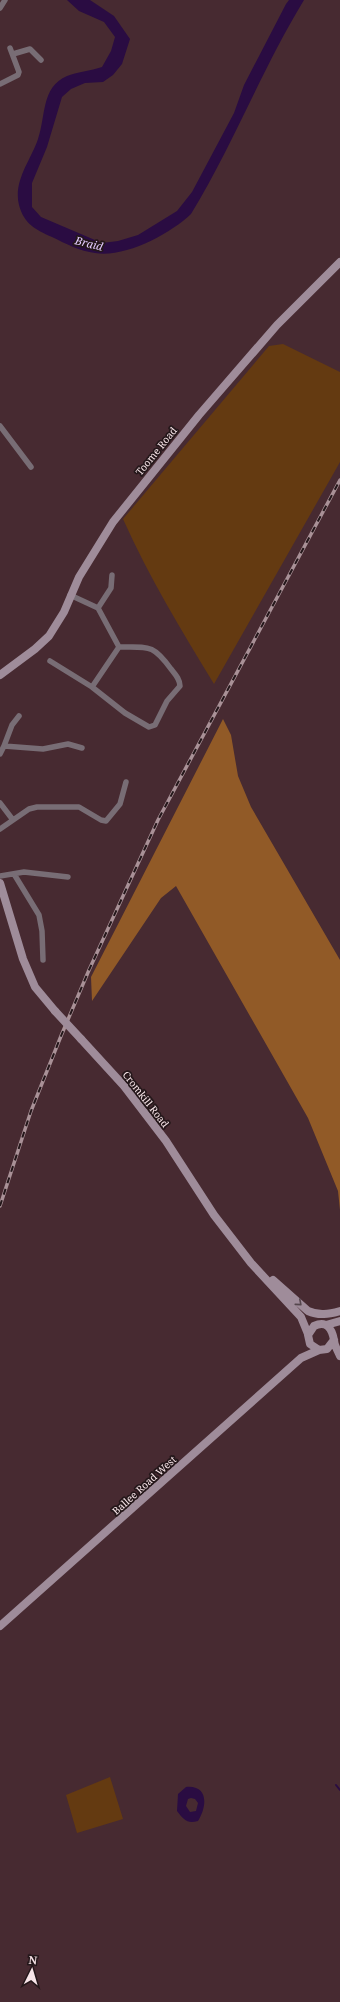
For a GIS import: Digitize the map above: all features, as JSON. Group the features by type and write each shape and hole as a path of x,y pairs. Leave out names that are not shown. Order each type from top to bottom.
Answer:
{"street":[{"path":"0,8 6,0"},
{"path":"0,84 18,75 19,72 10,48"},
{"path":"13,54 30,49 41,60"},
{"name":"Toome Road","path":"0,675 10,666 35,649 49,636 64,612 79,577 113,522 155,468 277,325 340,262"},
{"path":"0,426 31,467"},
{"path":"98,608 111,588 112,575"},
{"path":"70,596 98,608 119,647"},
{"path":"50,661 92,687 125,713 144,725 151,727 156,723 167,701 180,686 178,678 160,655 151,648 119,647"},
{"path":"92,687 119,647"},
{"name":"Toome Road","path":"0,669 10,666"},
{"path":"0,754 12,725 19,716"},
{"path":"4,746 42,749 68,744 82,748"},
{"path":"0,829 29,809 70,806 79,807 101,820 106,821 120,804 126,782"},
{"path":"0,804 13,820"},
{"path":"0,876 24,872 68,878"},
{"path":"14,874 39,915 42,931 43,960"},
{"name":"Cromkill Road","path":"0,883 23,959 35,987 124,1086 166,1141 203,1199 258,1270 301,1317 308,1338"},
{"path":"258,1270 266,1274 308,1311 321,1315 340,1311"},
{"name":"Cromkill Road","path":"301,1317 322,1324"},
{"path":"323,1349 334,1337 340,1322 322,1324 311,1328 308,1338 312,1347 323,1349 340,1356"},
{"path":"322,1324 332,1330 340,1356"},
{"name":"Ballee Road West","path":"301,1358 308,1338"},
{"name":"Ballee Road West","path":"0,1626 301,1358 323,1349"}],"shaded area":[{"path":"283,344 340,372 340,462 214,684 155,582 123,519 269,346"},
{"path":"223,719 231,735 238,776 251,807 340,960 340,1210 338,1191 308,1118 176,886 161,898 92,1001 91,977"},
{"path":"110,1777 123,1819 77,1833 66,1795"}],"water":[{"name":"Braid","path":"67,0 90,0 114,16 130,39 122,64 113,75 103,82 85,83 71,89 62,97 47,147 32,183 32,207 41,217 102,243 118,241 138,235 177,211 192,192 234,113 244,85 286,4 289,0 304,0 191,214 182,222 146,243 120,252 107,254 89,252 78,249 41,232 27,222 19,205 18,188 38,139 46,103 53,87 67,76 102,67 111,51 115,37 104,22 79,11"},
{"path":"186,1787 193,1787 202,1793 204,1804 198,1821 188,1822 177,1811 178,1794","holes":["188,1799 195,1799 198,1803 196,1811 190,1812 186,1806"]}],"waterway":[{"path":"336,1785 340,1790"}],"railway":[{"path":"0,1206 31,1111 61,1036 89,970 158,820 340,480"}]}
